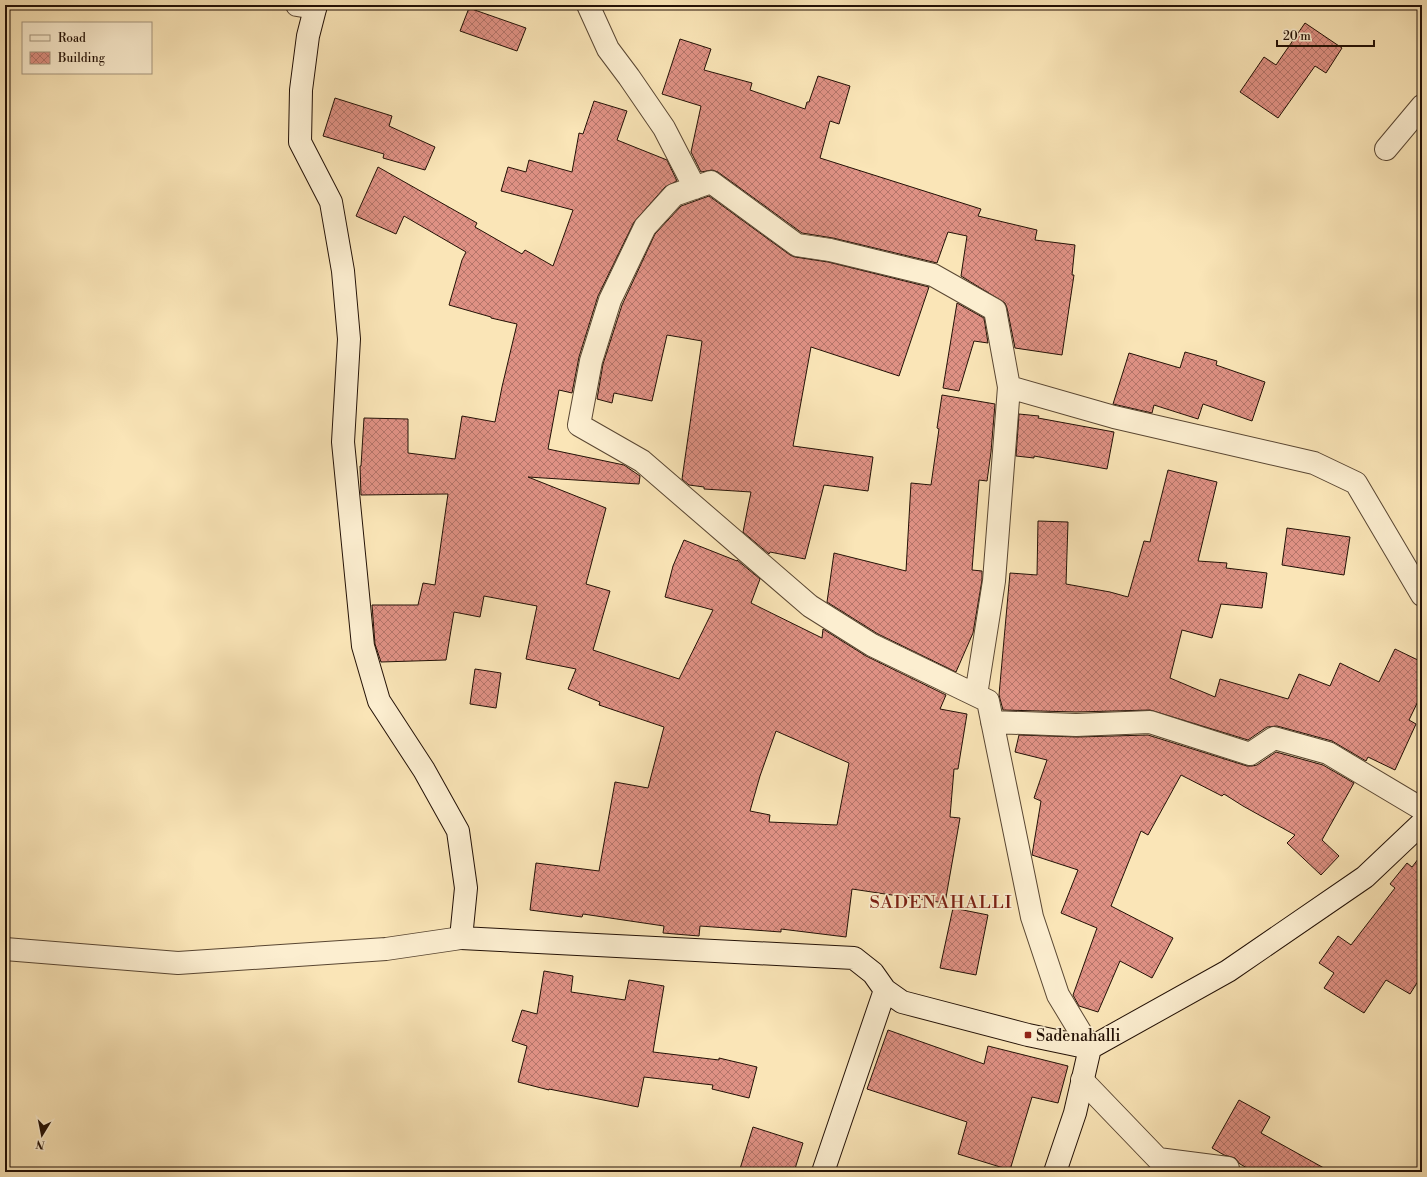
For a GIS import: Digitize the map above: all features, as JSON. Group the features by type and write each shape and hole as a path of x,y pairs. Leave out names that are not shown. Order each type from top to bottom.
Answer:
{"street":[{"path":"588,5 608,49 664,128 695,188"},
{"path":"309,6 308,36 301,90 300,142 331,202 343,271 349,339 343,442 363,646 379,701 424,770 458,831 466,888 462,938"},
{"path":"1386,149 1422,106"},
{"path":"976,695 994,581 1008,387 995,310 933,276 830,250 797,245 711,182 674,195 644,227 610,300 591,361 579,424 642,461 810,606 872,645 988,701 1032,917 1058,996 1090,1048 1075,1113 1055,1172"},
{"path":"1008,387 1114,417 1314,463 1356,483 1422,595"},
{"path":"992,722 1076,725 1150,722 1250,754 1274,738 1328,753 1422,809"},
{"path":"5,949 178,963 386,949 462,938 854,958 873,973 885,990 902,1002 1028,1035 1090,1048 1228,971 1365,877 1422,823"},
{"path":"823,1172 885,990"},
{"path":"1082,1080 1158,1159 1228,1168"}],"building":[{"path":"469,8 526,28 517,51 460,31"},
{"path":"1305,23 1342,48 1326,73 1315,66 1278,118 1240,92 1264,57 1276,65"},
{"path":"680,39 711,49 704,70 752,83 750,90 805,109 818,76 850,86 839,124 830,121 820,158 981,209 978,216 1037,230 1035,240 1075,245 1072,275 1074,275 1062,355 1015,348 1005,303 961,276 967,236 948,232 937,263 833,238 802,233 718,172 712,170 701,172 691,152 701,106 662,94"},
{"path":"335,98 392,116 389,126 435,147 425,170 383,158 384,154 323,136"},
{"path":"594,101 627,111 617,140 667,160 677,181 665,187 634,222 598,296 579,357 572,393 559,390 548,449 624,465 640,476 639,484 528,477 606,508 586,584 610,591 593,650 679,679 713,610 665,597 673,566 684,540 737,560 760,579 751,603 822,638 823,629 866,656 946,695 940,709 967,714 958,769 954,769 950,817 960,818 945,903 852,889 846,937 781,929 781,932 700,926 699,936 663,933 664,926 583,914 582,917 530,910 536,863 599,871 615,782 648,788 664,727 599,705 600,702 568,689 576,669 526,659 537,606 484,596 480,617 454,612 446,660 381,662 375,644 372,605 418,605 423,583 435,585 448,494 361,495 360,466 364,418 408,419 408,453 455,459 462,416 495,422 517,324 491,318 449,305 462,260 466,252 404,216 396,234 356,216 378,167 477,223 475,227 522,254 525,250 553,266 573,210 501,191 508,167 526,172 529,160 572,172 579,133 583,134","holes":["776,731 849,763 837,825 769,822 770,815 750,811 760,776"]},
{"path":"709,196 790,255 828,262 929,287 899,376 811,347 793,446 873,457 868,491 824,485 805,559 770,552 769,554 743,532 751,492 704,489 704,487 689,485 682,479 702,341 667,335 652,401 614,393 612,403 597,399 603,364 622,305 655,234 681,206"},
{"path":"957,303 984,318 988,343 974,341 959,391 943,388"},
{"path":"1185,352 1217,361 1216,365 1265,382 1252,421 1203,404 1198,419 1154,405 1152,413 1113,404 1129,353 1180,368"},
{"path":"942,395 995,404 987,481 979,480 972,570 982,571 982,580 973,633 956,672 878,634 827,602 834,553 906,571 911,483 931,485"},
{"path":"1019,414 1039,416 1038,418 1114,432 1107,469 1034,456 1034,458 1016,456"},
{"path":"1168,470 1217,482 1198,561 1227,563 1226,568 1267,573 1262,608 1221,604 1212,638 1182,630 1170,678 1215,697 1220,679 1288,699 1299,674 1330,686 1340,663 1379,682 1395,649 1422,662 1422,693 1409,720 1416,724 1395,770 1368,757 1366,761 1332,741 1277,726 1267,727 1248,740 1150,710 1076,712 1003,710 999,695 1010,573 1037,575 1038,521 1068,522 1066,584 1128,597 1144,541 1150,542"},
{"path":"1287,528 1350,537 1344,575 1282,565"},
{"path":"475,669 501,673 496,708 470,704"},
{"path":"1019,735 1077,737 1148,735 1247,766 1257,765 1276,752 1323,765 1354,783 1322,840 1339,856 1321,875 1287,843 1295,835 1224,794 1222,796 1181,775 1148,835 1141,831 1111,906 1173,938 1152,978 1120,961 1098,1012 1079,1006 1073,995 1097,928 1061,913 1078,870 1032,855 1041,801 1034,798 1047,760 1015,752"},
{"path":"1422,854 1422,975 1410,994 1386,980 1364,1013 1324,988 1334,973 1319,963 1338,936 1351,945 1395,888 1390,884 1407,863 1412,867"},
{"path":"953,908 988,915 976,975 940,968"},
{"path":"544,971 573,976 571,992 625,1000 629,980 664,986 653,1052 719,1060 719,1058 757,1067 749,1098 712,1089 713,1085 644,1077 638,1107 549,1090 518,1082 527,1046 512,1041 522,1010 537,1014"},
{"path":"888,1030 984,1064 988,1046 1068,1066 1058,1103 1032,1097 1010,1170 958,1154 967,1122 867,1089"},
{"path":"1239,1100 1270,1117 1261,1133 1331,1172 1254,1172 1240,1164 1235,1158 1224,1155 1212,1148"},
{"path":"753,1127 803,1143 794,1172 739,1172"}],"place":[{"name":"Sadenahalli","path":"1028,1035"}],"district":[{"name":"SADENAHALLI","path":"941,902"}]}
